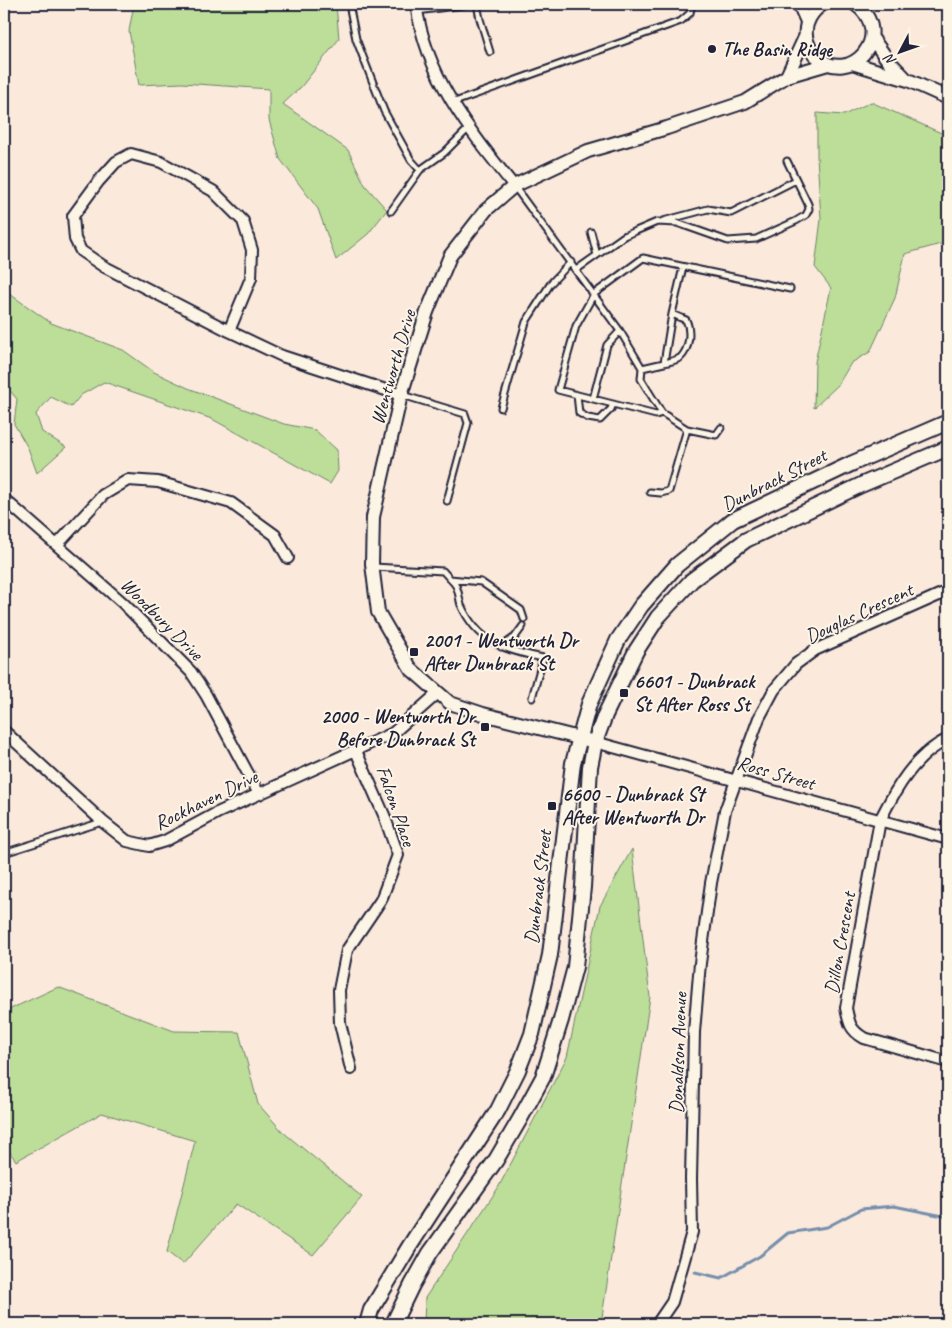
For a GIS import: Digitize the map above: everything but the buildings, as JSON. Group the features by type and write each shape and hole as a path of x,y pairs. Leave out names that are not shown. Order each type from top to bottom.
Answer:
{"main road":[{"name":"Dunbrack Street","path":"368,1324 371,1310 409,1247 498,1110 518,1070 532,1034 550,955 573,763 589,704 618,640 641,606 677,565 732,520 853,462 948,422"},
{"name":"Dunbrack Street","path":"393,1324 430,1253 496,1160 543,1076 575,967 583,887 590,767 595,742 605,716 636,651 658,617 692,580 746,540 861,485 948,448"}],"street":[{"path":"798,4 806,30 808,45 820,60 828,64"},
{"path":"787,76 815,10 822,4"},
{"path":"852,63 865,53 872,38 871,24 868,17 855,4"},
{"path":"868,17 874,4"},
{"path":"416,7 419,26 444,90 469,128 514,186"},
{"path":"872,38 887,59 908,80 948,98"},
{"name":"Wentworth Drive","path":"595,742 483,714 450,703 411,669 378,612 372,567 373,518 401,395 427,312 450,256 486,210 514,186 588,151 667,128 745,102 787,76 828,64 836,66 852,63 908,80"},
{"path":"229,332 251,278 252,250 243,221 213,191 161,162 130,154 116,162 98,182 73,216 75,239 81,251 103,266 229,332 282,356 401,395"},
{"path":"57,545 103,495 128,480 158,482 231,503 275,535 288,558"},
{"name":"Woodbury Drive","path":"4,499 124,603 191,672 259,794"},
{"name":"Douglas Crescent","path":"736,780 759,718 774,690 796,664 815,650 948,591"},
{"name":"Rockhaven Drive","path":"4,731 102,822 126,841 149,846 165,841 217,813 392,733 438,694"},
{"path":"880,820 889,802 915,763 936,745 948,739"},
{"name":"Ross Street","path":"595,742 948,839"},
{"name":"Falcon Place","path":"351,1069 340,1023 339,1007 339,990 347,950 381,900 398,855 384,815 356,751"},
{"name":"Donaldson Avenue","path":"657,1324 672,1302 692,1232 691,1179 694,1032 700,963 711,883 725,810 736,780"},
{"name":"Dillon Crescent","path":"880,820 846,1008 850,1024 855,1033 864,1038 948,1062"},
{"path":"944,1324 948,1318"}],"lane":[{"path":"349,4 356,39 384,111 411,160 420,170"},
{"path":"416,7 470,4"},
{"path":"478,4 480,19 490,52"},
{"path":"452,103 681,21 690,13 692,4"},
{"path":"391,211 420,170 444,153 469,128"},
{"path":"657,222 677,223 728,241 756,239 796,222 806,215 809,209 787,161"},
{"path":"576,270 624,236 657,222 708,210 731,213 796,180"},
{"path":"514,186 620,331 642,368 641,379 662,412 687,429 716,436 721,428"},
{"path":"591,232 597,255"},
{"path":"662,412 656,415 558,390 576,326 594,294 643,258 790,289"},
{"path":"501,408 526,322 551,283 571,262"},
{"path":"664,364 672,314 683,267"},
{"path":"642,368 664,364 680,357 688,342 690,328 686,320 672,314"},
{"path":"593,400 608,345 620,331"},
{"path":"401,395 464,414 468,423 447,501"},
{"path":"577,395 579,413 588,418 600,420 611,409 613,404"},
{"path":"650,492 661,493 669,491 687,429"},
{"path":"372,567 442,571 456,585 460,604 478,632 494,644 513,652 542,658 532,698"},
{"path":"449,578 481,582 521,610 524,619"},
{"path":"501,647 515,637 523,626"},
{"path":"4,853 102,822"}],"green space":[{"path":"134,4 336,4 339,39 301,87 283,104 348,150 365,185 387,210 368,234 336,260 318,209 280,159 269,120 269,89 182,83 139,85 129,31"},
{"path":"871,102 948,136 948,246 944,243 905,254 895,298 870,352 851,363 838,385 814,408 815,362 831,288 815,267 821,219 817,157 817,113 844,115"},
{"path":"4,290 51,323 123,350 154,372 188,388 284,424 315,430 337,450 338,471 330,484 212,419 104,382 81,395 71,407 51,397 36,414 42,432 66,447 37,473 28,448 14,424 17,399 4,384"},
{"path":"632,849 650,997 601,1324 424,1324 425,1298 498,1188 567,1057 600,906"},
{"path":"58,987 174,1031 239,1032 258,1104 283,1132 362,1197 313,1255 236,1204 183,1264 167,1252 195,1141 102,1113 16,1161 4,1144 4,1012"}],"waterway":[{"path":"695,1272 721,1278 760,1256 788,1233 827,1227 861,1209 894,1206 948,1217"}],"place":[{"name":"The Basin Ridge","path":"712,49"},
{"name":"2001 - Wentworth Dr After Dunbrack St","path":"414,652"},
{"name":"6601 - Dunbrack St After Ross St","path":"624,693"},
{"name":"2000 - Wentworth Dr Before Dunbrack St","path":"485,727"},
{"name":"6600 - Dunbrack St After Wentworth Dr","path":"552,806"}]}
